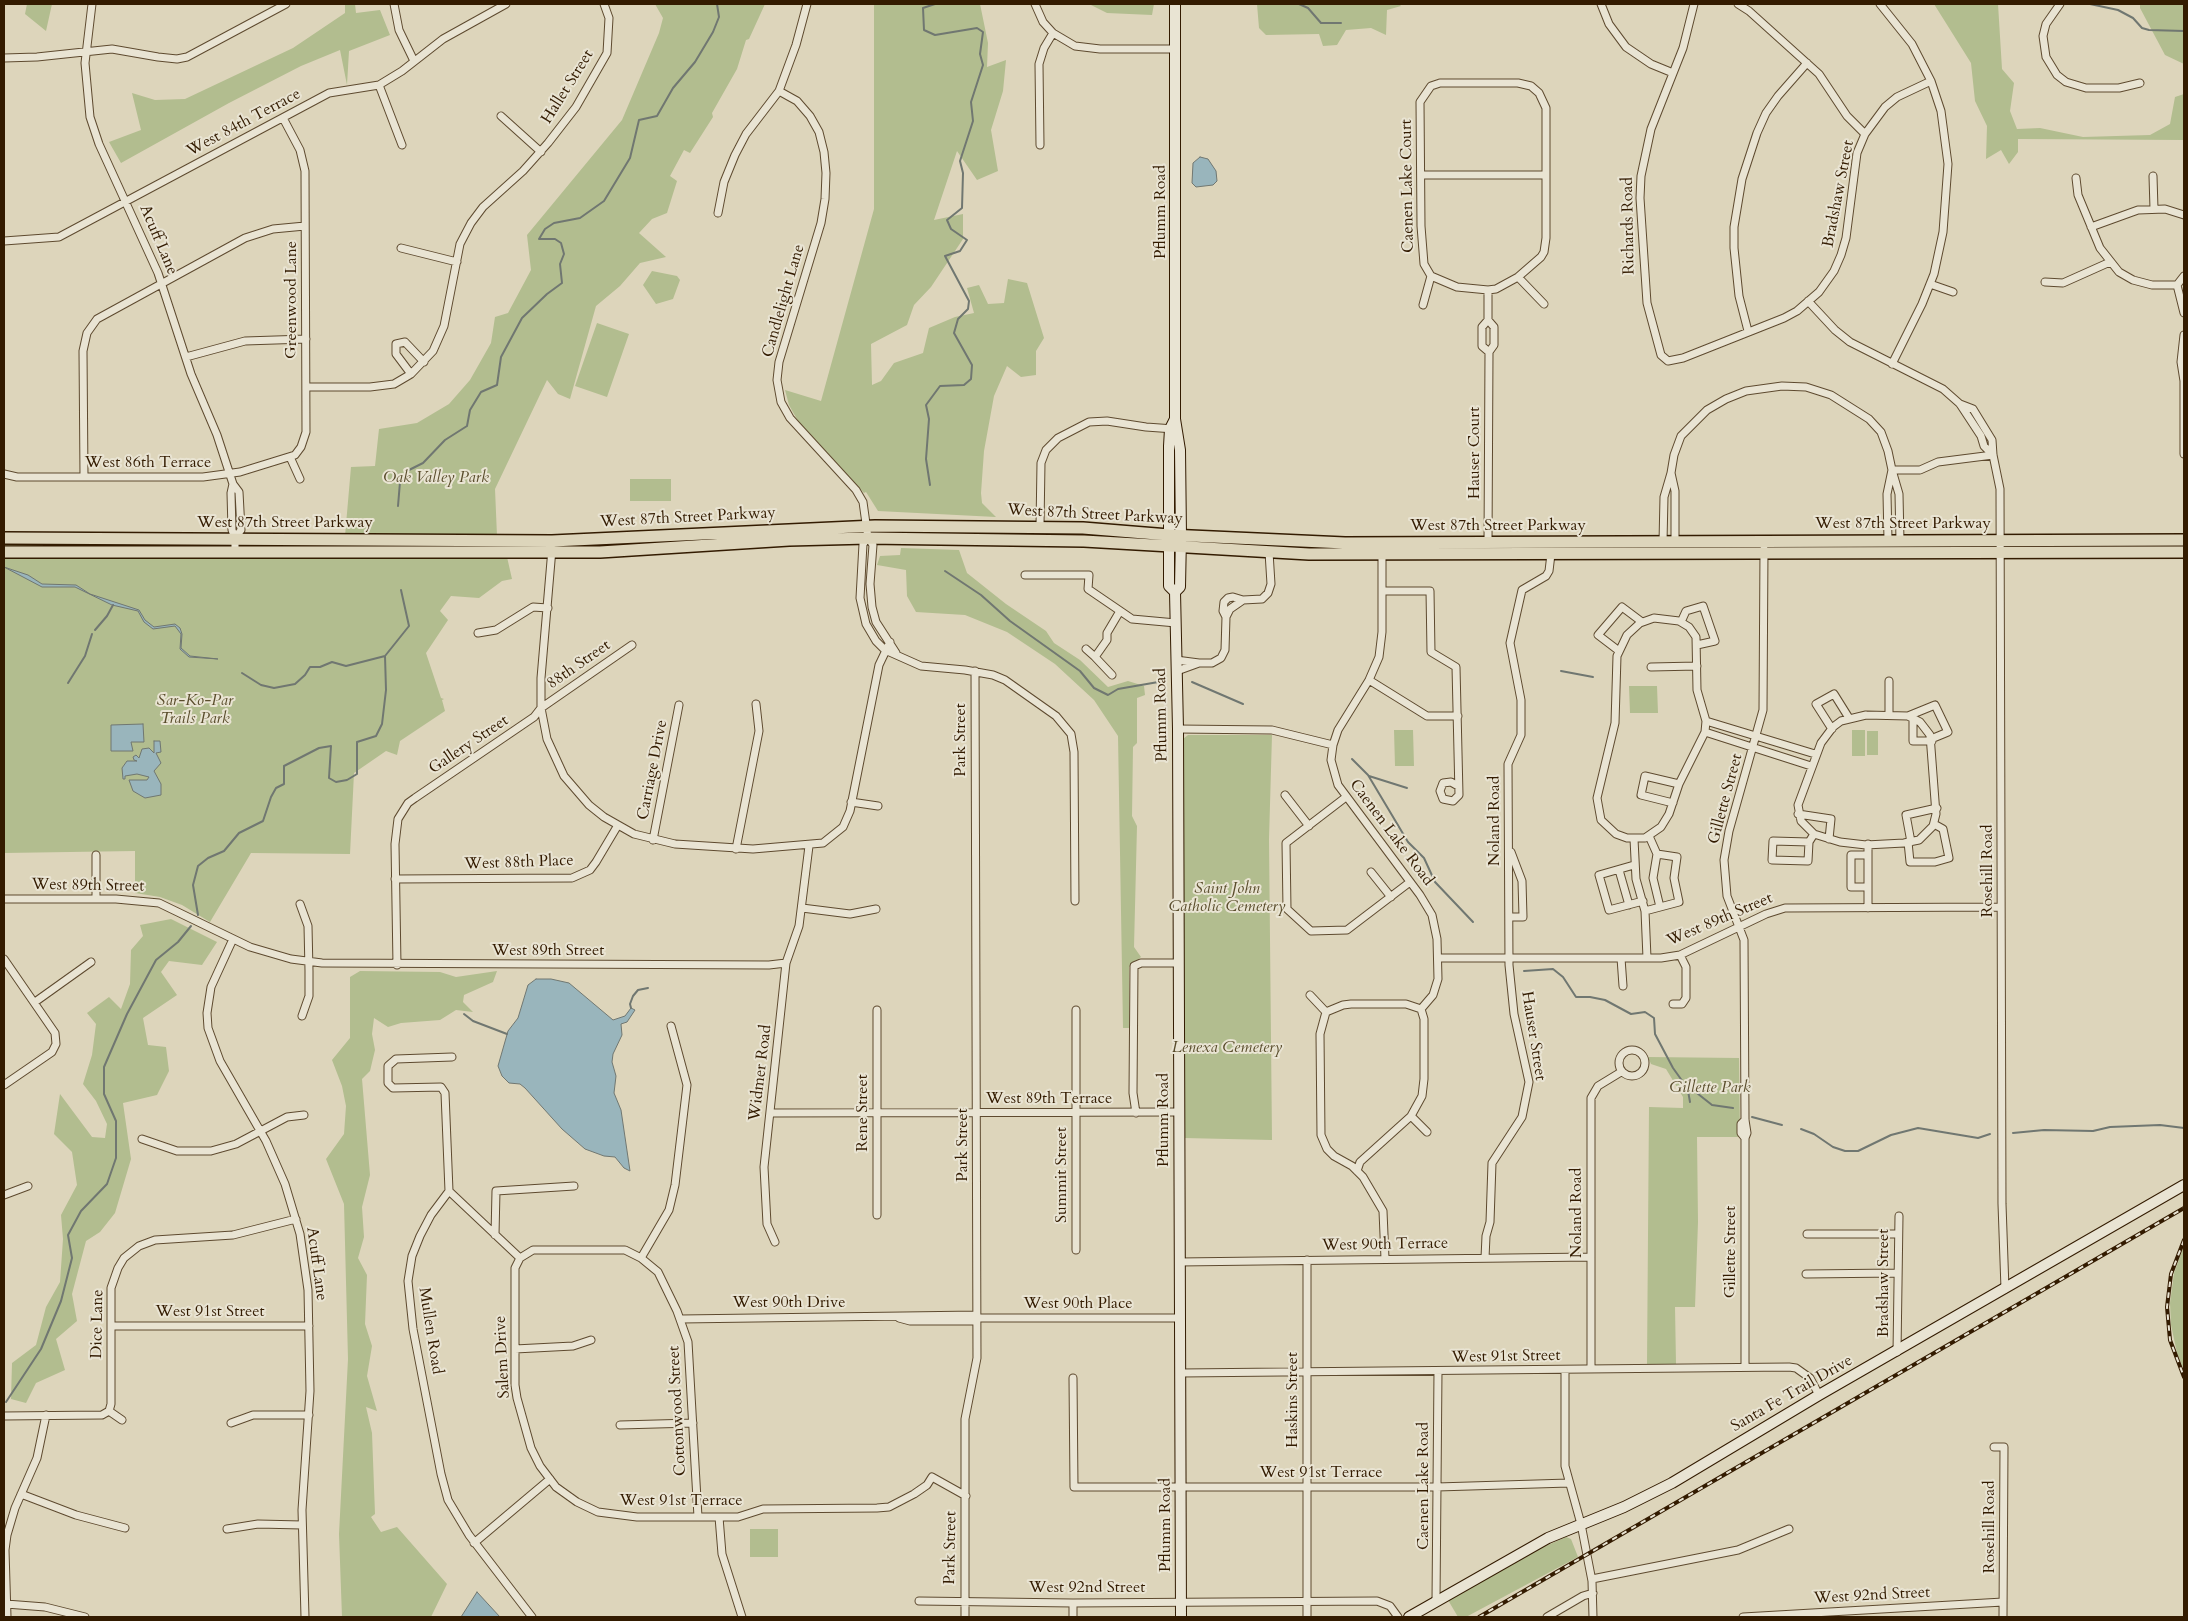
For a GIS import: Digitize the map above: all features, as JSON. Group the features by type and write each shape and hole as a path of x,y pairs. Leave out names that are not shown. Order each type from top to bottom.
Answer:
{"main road":[{"name":"Pflumm Road","path":"1174,426 1175,4"},
{"path":"1174,426 1181,541 1180,588 1175,592 1169,586 1174,426"},
{"path":"965,539 972,534 1029,534 1040,526"},
{"name":"West 87th Street Parkway","path":"4,552 552,547 1040,526 1111,529 1169,541"},
{"name":"West 87th Street Parkway","path":"867,532 965,539 1084,541 1345,543 1669,542 1846,553 2184,552"},
{"name":"West 87th Street Parkway","path":"4,538 236,538 552,547"},
{"name":"West 87th Street Parkway","path":"1181,541 1270,552 1382,555 1601,554 1894,541 2184,540"},
{"path":"1846,553 1860,548 1884,548 1894,541"},
{"path":"1601,554 1606,549 1661,549 1669,542"},
{"name":"Pflumm Road","path":"1175,592 1178,730 1178,1318 1182,1488 1181,1617"},
{"name":"Santa Fe Trail Drive","path":"1409,1617 1548,1538 1654,1492 2184,1185"}],"street":[{"name":"Acuff Lane","path":"92,4 86,51 90,117 98,144 127,201 161,282 186,356 231,474 233,484 231,493 232,530 236,538 235,551"},
{"path":"4,58 37,57 112,49 177,59 187,57 286,4"},
{"path":"394,4 399,30 414,61"},
{"name":"West 84th Terrace","path":"4,241 59,237 329,93 379,85 442,39 506,4"},
{"name":"Hallet Street","path":"424,362 433,351 444,326 460,244 471,223 483,207 541,152 576,107 606,53 609,18 604,4"},
{"path":"718,213 724,182 735,155 746,134 779,91 796,45 807,4"},
{"path":"1035,4 1044,22 1053,33 1064,40 1085,48 1176,48"},
{"path":"1602,4 1609,24 1626,47 1651,64 1674,73"},
{"name":"Richards Road","path":"1668,361 1661,355 1647,303 1640,198 1644,154 1651,129 1674,73 1689,29 1694,4"},
{"path":"1738,4 1749,11 1819,74 1847,116 1865,134"},
{"path":"1880,4 1912,44 1931,81 1941,112 1948,164 1943,232 1930,284 1892,364"},
{"path":"2060,4 2046,24 2044,36 2046,57 2057,75 2066,82 2086,88 2119,88 2140,83"},
{"path":"1040,145 1039,64 1044,48 1053,33"},
{"path":"1748,331 1739,296 1734,248 1734,227 1742,179 1757,133 1766,113 1778,96 1807,63"},
{"name":"Bradshaw Street","path":"1668,361 1683,358 1784,318 1808,301 1825,284 1841,255 1846,238 1857,153 1865,134 1880,112 1891,102 1931,81"},
{"name":"Caenen Lake Court","path":"1431,276 1424,264 1422,244 1420,102 1424,93 1431,86 1440,83 1518,83 1531,86 1539,93 1546,108 1546,176"},
{"path":"379,85 402,145"},
{"name":"Candlelight Lane","path":"779,91 797,101 810,116 819,132 824,152 826,182 821,223 779,362 777,380 781,402 790,418 856,490 863,502 867,532 873,545 870,584 872,607 876,622 896,653"},
{"name":"Hallet Street","path":"501,116 541,152"},
{"name":"Greenwood Lane","path":"283,118 300,150 304,165 306,226 306,387 304,440 295,455 290,457"},
{"path":"1420,174 1546,176 1544,252 1541,257 1518,277 1503,286 1488,290 1457,287 1431,276 1423,305"},
{"path":"2153,176 2154,209"},
{"path":"2076,178 2078,195 2100,248 2119,272 2134,280 2152,285 2176,285 2184,276"},
{"path":"2092,227 2124,213 2154,209 2165,209 2184,215"},
{"path":"84,477 83,351 86,333 96,319 245,238 273,229 306,226"},
{"path":"401,248 457,262"},
{"path":"2045,282 2063,283 2110,262"},
{"path":"1518,277 1544,304"},
{"path":"1930,284 1953,292"},
{"path":"2176,285 2184,313"},
{"name":"Hauser Court","path":"1488,290 1488,320 1494,327 1494,345 1489,352 1488,554"},
{"name":"Rosehill Road","path":"1808,301 1835,330 1850,342 1930,381 1960,404 1973,409 1985,425 1992,440 2000,489 2003,1237 2005,1289"},
{"name":"Hauser Court","path":"1488,320 1482,327 1482,346 1489,352"},
{"path":"2184,335 2181,362 2184,380 2184,454"},
{"path":"186,356 245,341 306,339"},
{"path":"306,387 370,387 394,384 411,374 424,362 404,342 396,344 396,354 411,374"},
{"path":"1669,542 1664,497 1674,455 1681,436 1707,410 1726,399 1746,391 1782,386 1806,387 1831,395 1870,419 1881,432 1899,494 1894,541"},
{"path":"1040,526 1042,463 1046,450 1058,438 1089,422 1107,421 1174,426"},
{"path":"1892,470 1920,470 1938,462 1993,455"},
{"path":"290,457 300,479"},
{"name":"West 86th Terrace","path":"4,474 17,477 203,477 231,474 290,457"},
{"path":"1892,470 1887,494 1894,541"},
{"path":"1669,542 1675,491 1671,473"},
{"name":"Candlelight Lane","path":"867,532 863,544 860,598 862,610 876,641 886,650"},
{"path":"552,547 541,678 541,708 547,739 564,776 590,805 618,825 653,840 736,849 810,846 823,843 833,837 848,817 879,665 890,642"},
{"name":"Gillette Street","path":"1745,1367 1745,1138 1741,1133 1741,1124 1744,1120 1744,940 1727,896 1724,860 1729,831 1757,736 1764,693 1764,548"},
{"path":"1177,671 1199,664 1212,663 1221,658 1225,650 1226,618 1230,610 1244,600 1262,599 1268,593 1271,584 1270,552"},
{"name":"Noland Road","path":"1509,958 1508,764 1521,735 1521,700 1510,643 1522,590 1546,576 1550,571 1551,554"},
{"name":"Caenen Lake Road","path":"1382,555 1381,644 1379,657 1369,680 1341,724 1333,744 1331,760 1334,774 1346,797 1410,882 1432,915 1437,934 1437,987 1421,1009"},
{"path":"1025,575 1089,576 1088,589 1132,619 1176,623"},
{"path":"1382,591 1430,591 1432,652 1456,667 1458,786"},
{"path":"1619,651 1598,635 1622,606 1642,622"},
{"path":"1681,622 1686,611 1703,606 1714,641 1697,645"},
{"path":"478,633 496,630 533,607 548,608"},
{"path":"862,610 872,607"},
{"path":"1094,657 1107,640 1107,633 1120,611"},
{"path":"1654,618 1672,618 1681,622 1694,633 1697,645 1698,700 1706,721 1705,732 1679,784 1662,827 1649,836 1634,839 1616,834 1606,826 1599,815 1597,805 1600,780 1615,723 1616,668 1619,651 1627,635 1642,622 1654,618"},
{"name":"88th Street","path":"541,708 632,645"},
{"path":"1086,648 1112,675"},
{"path":"886,650 921,666 975,671 1005,680 1063,722 1074,744 1074,901"},
{"path":"1176,660 1199,664"},
{"path":"1651,667 1697,666"},
{"name":"Park Street","path":"965,1617 965,1419 976,1368 977,1318 975,671"},
{"path":"1369,680 1427,716 1458,716"},
{"path":"1889,681 1889,715"},
{"path":"1832,729 1816,704 1834,694 1849,718"},
{"path":"736,849 758,731 756,704"},
{"path":"1935,704 1948,732 1932,740 1913,741 1911,717 1935,704"},
{"name":"Carriage Drive","path":"653,840 679,705"},
{"name":"Gallery Street","path":"397,964 395,879 398,819 408,803 534,717 541,708"},
{"path":"1889,715 1911,717 1924,726 1932,740 1937,808 1934,824 1924,836 1910,842 1868,844 1829,839 1814,834 1803,826 1798,814 1798,805 1815,754 1832,729 1849,718 1889,715"},
{"path":"1706,721 1815,754"},
{"path":"1178,730 1272,730 1333,744"},
{"path":"1705,732 1811,766"},
{"path":"1673,803 1641,796 1645,776 1679,784"},
{"path":"1285,795 1308,826"},
{"path":"1346,797 1286,843 1287,909 1311,931 1347,930 1410,882"},
{"path":"851,802 878,806"},
{"path":"1934,824 1943,828 1949,858 1934,862 1910,862 1910,842 1906,815 1937,808"},
{"path":"1798,814 1831,819 1829,839"},
{"name":"West 88th Place","path":"395,879 572,878 582,875 596,862 618,825"},
{"path":"1809,842 1773,840 1772,860 1808,861 1809,842 1814,834"},
{"path":"1649,836 1657,854 1653,878 1660,907"},
{"path":"1634,839 1634,865 1646,911 1647,958"},
{"path":"1868,844 1868,908"},
{"name":"Widmer Road","path":"775,1242 767,1224 764,1177 786,963 797,935 810,846"},
{"path":"1509,846 1522,881 1523,917 1509,917"},
{"path":"1646,911 1679,902 1674,878 1677,857 1657,854"},
{"path":"96,855 96,899"},
{"path":"1868,855 1851,855 1851,886 1868,886"},
{"path":"1634,865 1599,875 1609,910 1642,901"},
{"path":"1619,870 1629,904"},
{"path":"1371,872 1391,897"},
{"name":"West 89th Street","path":"4,899 140,899 159,903 182,912 233,939 270,953 309,962 769,965 786,963"},
{"path":"300,904 308,926 309,962 309,996 302,1016"},
{"name":"West 89th Street","path":"1509,958 1647,958 1680,955 1766,914 1785,908 2001,907"},
{"path":"802,908 850,914 876,909"},
{"name":"Acuff Lane","path":"233,939 211,987 207,1013 208,1028 220,1061 261,1131 285,1184 296,1219 305,1261 309,1326 309,1415 302,1525 305,1617"},
{"path":"1673,1004 1682,1004 1686,998 1686,967 1680,955"},
{"path":"1438,958 1509,958"},
{"name":"Hauser Street","path":"1485,1258 1486,1236 1490,1222 1492,1162 1522,1117 1528,1088 1525,1059 1513,1003 1509,958"},
{"path":"1621,958 1623,986"},
{"path":"4,960 55,1033 56,1044 52,1052 4,1085"},
{"path":"34,1002 92,962"},
{"path":"1136,1113 1133,1093 1134,966 1141,963 1178,963"},
{"path":"1310,995 1326,1012"},
{"path":"1326,1012 1351,1004 1406,1004 1421,1009 1424,1019 1424,1087 1422,1096 1410,1116 1360,1162 1357,1171"},
{"name":"Rene Street","path":"877,1010 877,1215"},
{"name":"Summit Street","path":"1076,1010 1076,1250"},
{"path":"1326,1012 1320,1034 1321,1135 1327,1149 1334,1156 1357,1171 1383,1211 1385,1259"},
{"path":"452,1057 396,1059 388,1066 388,1083 393,1088 441,1087 445,1093 449,1191 520,1258 533,1250 625,1250 641,1258 669,1210 676,1185 686,1085 671,1026"},
{"name":"Noland Road","path":"1591,1369 1591,1098 1598,1086 1621,1072"},
{"name":"West 89th Terrace","path":"770,1113 1178,1112"},
{"path":"142,1139 177,1151 211,1151 236,1144 287,1117 304,1114"},
{"path":"1410,1116 1427,1132"},
{"path":"4,1195 28,1186"},
{"path":"495,1235 496,1191 574,1186"},
{"name":"Mullen Road","path":"449,1191 431,1215 416,1245 410,1270 409,1298 443,1486 454,1513 474,1543"},
{"name":"Bradshaw Street","path":"1897,1352 1897,1234 1899,1216"},
{"name":"Dice Lane","path":"108,1411 111,1404 111,1288 114,1277 124,1258 139,1246 155,1240 233,1235 296,1219"},
{"path":"1807,1234 1897,1234"},
{"name":"West 90th Terrace","path":"1179,1262 1591,1257"},
{"name":"Salem Drive","path":"520,1258 515,1268 515,1385 531,1448 540,1466 550,1479"},
{"name":"Cottonwood Street","path":"641,1258 658,1272 681,1319 688,1342 698,1517"},
{"name":"Haskins Street","path":"1307,1260 1307,1617"},
{"path":"1806,1274 1897,1273"},
{"name":"West 90th Drive","path":"681,1319 833,1316 898,1318 910,1315 977,1318"},
{"name":"West 90th Place","path":"977,1318 1178,1318"},
{"name":"West 91st Street","path":"111,1326 309,1326"},
{"path":"516,1349 573,1346 591,1340"},
{"name":"West 91st Street","path":"1180,1373 1796,1368 1810,1378 1819,1395"},
{"path":"1565,1370 1564,1447 1569,1482 1581,1524 1592,1580 1593,1617"},
{"name":"Caenen Lake Road","path":"1436,1601 1438,1371"},
{"name":"West 91st Terrace","path":"1073,1378 1074,1487 1437,1487 1569,1482"},
{"path":"4,1416 102,1415 108,1411 122,1420"},
{"path":"6,1617 6,1542 11,1520 41,1444 46,1415"},
{"path":"232,1423 254,1415 309,1415"},
{"path":"620,1425 693,1423"},
{"name":"Rosehill Road","path":"1994,1447 2004,1447 2003,1617"},
{"name":"West 91st Terrace","path":"550,1479 562,1492 598,1512 637,1517 738,1517 763,1509 889,1507 927,1485 932,1477 966,1496"},
{"path":"532,1617 474,1543 550,1479"},
{"path":"21,1494 76,1515 124,1528"},
{"path":"719,1517 722,1554 742,1617"},
{"path":"227,1528 258,1524 302,1525"},
{"path":"1592,1580 1738,1550 1790,1529"},
{"path":"1547,1617 1583,1596 1593,1593"},
{"name":"West 92nd Street","path":"918,1601 1073,1603 1377,1601 1390,1606 1398,1617"},
{"name":"West 92nd Street","path":"1743,1617 2003,1602"},
{"path":"1073,1603 1073,1617"},
{"path":"6,1604 45,1607 85,1617"}],"green space":[{"path":"27,4 52,4 46,31 25,14"},
{"path":"345,4 355,4 356,13 380,10 390,35 349,51 347,85 340,50 301,66 229,103 121,163 109,142 141,130 132,93 155,100 185,99 293,48 345,13"},
{"name":"Oak Valley Park","path":"655,4 765,4 749,39 746,40 737,69 712,113 713,117 690,153 684,150 670,176 677,181 667,213 652,219 639,233 666,257 640,263 620,286 596,306 570,399 558,394 547,380 495,489 497,536 345,536 351,467 375,466 379,429 417,423 449,404 470,380 491,343 495,317 508,313 531,270 527,235 622,120 659,33 663,18"},
{"path":"874,4 980,4 988,43 987,67 1006,60 1003,91 991,130 998,171 977,180 957,151 934,220 963,214 963,239 931,287 914,305 907,325 871,344 872,385 881,381 894,363 923,353 929,328 955,317 974,313 967,288 979,285 988,304 1004,303 1008,279 1027,283 1044,338 1036,351 1036,375 1021,377 1007,366 994,396 984,451 981,493 982,503 996,517 878,511 866,492 864,493 798,421 789,405 785,390 821,401 874,209"},
{"path":"1089,4 1154,4 1152,15 1107,13"},
{"path":"1257,4 1399,4 1401,6 1387,10 1386,35 1371,28 1346,30 1337,45 1323,46 1319,34 1266,35 1259,28"},
{"path":"1934,4 1998,4 2002,69 2014,83 2010,111 2017,129 2040,128 2083,137 2150,135 2170,124 2175,97 2184,94 2184,140 2018,139 2018,152 2009,164 2001,150 1986,159 1987,126 1975,101 1971,63"},
{"path":"2140,4 2184,4 2184,64 2165,55 2140,8"},
{"path":"652,271 677,276 680,280 673,299 656,304 643,285"},
{"path":"597,323 629,334 607,397 575,386"},
{"path":"630,479 671,479 671,501 630,501"},
{"path":"4,544 121,544 121,545 4,547"},
{"path":"901,548 959,550 967,573 1006,604 1046,631 1054,643 1080,660 1108,687 1128,681 1144,686 1145,695 1137,698 1137,743 1133,747 1132,816 1137,826 1134,947 1141,957 1129,967 1129,1028 1123,1028 1118,736 1094,700 1055,664 1007,632 965,615 916,612 907,596 906,570 877,565 880,556 900,555"},
{"name":"Sar-Ko-Par Trails Park","path":"4,557 507,557 512,579 502,581 479,598 451,596 440,611 448,620 426,653 441,698 444,699 442,700 445,711 400,741 397,755 386,751 354,773 350,854 251,853 210,922 182,905 160,897 135,893 135,851 4,853"},
{"path":"1629,686 1657,686 1658,713 1630,713"},
{"path":"1394,730 1413,730 1414,766 1395,766"},
{"path":"1852,730 1865,730 1865,756 1852,756"},
{"path":"1867,731 1878,731 1878,755 1867,755"},
{"path":"1188,735 1272,735 1269,839 1272,1140 1184,1138 1183,739"},
{"path":"171,919 217,942 202,965 169,961 161,972 177,995 143,1018 148,1045 166,1047 169,1071 157,1095 123,1103 131,1159 115,1213 100,1232 86,1241 72,1294 77,1321 56,1339 65,1370 36,1383 26,1403 11,1399 12,1363 36,1345 46,1307 60,1282 63,1239 61,1215 77,1185 72,1152 54,1134 60,1094 92,1137 105,1138 107,1124 96,1101 83,1084 92,1055 96,1024 87,1013 109,997 121,1009 130,984 131,950 143,936 140,925"},
{"path":"360,971 440,972 456,977 497,971 493,982 464,995 463,1002 473,1012 456,1010 440,1020 401,1023 388,1027 374,1018 372,1034 375,1050 370,1071 362,1079 370,1175 362,1207 364,1237 358,1258 367,1275 365,1324 372,1346 367,1376 377,1411 366,1407 372,1433 375,1514 371,1517 381,1532 397,1527 447,1584 431,1617 342,1617 339,1534 348,1359 344,1204 326,1159 344,1134 346,1106 342,1086 332,1060 350,1038 350,977"},
{"name":"Gillette Park","path":"1648,1057 1739,1058 1740,1137 1697,1137 1698,1222 1695,1307 1675,1307 1676,1364 1647,1364 1649,1107 1683,1108 1683,1097 1666,1069 1651,1064"},
{"path":"2184,1246 2184,1370 2177,1353 2171,1325 2170,1303 2174,1273"},
{"path":"750,1529 778,1529 778,1557 750,1557"},
{"path":"1566,1537 1571,1539 1578,1557 1466,1617 1458,1617 1448,1600 1541,1548"}],"water":[{"path":"1200,157 1208,159 1216,171 1217,181 1213,185 1196,187 1192,183 1193,163"},
{"path":"4,567 28,575 42,584 76,585 90,594 139,610 145,620 154,627 175,624 180,628 182,634 181,648 190,656 218,659 189,657 180,649 181,634 175,626 153,629 144,622 138,611 112,605 75,587 42,587"},
{"path":"143,724 144,742 131,742 133,751 111,751 111,725"},
{"path":"154,741 160,741 161,752 156,753 161,763 154,771 161,784 161,795 145,798 133,791 129,780 147,780 149,777 137,774 125,776 125,779 123,779 122,768 127,761 137,761 133,757 136,755 139,758 142,749 149,748 154,753"},
{"path":"536,979 551,979 569,983 613,1020 625,1016 631,1008 635,1010 627,1022 621,1024 622,1035 613,1054 612,1062 616,1076 614,1093 621,1110 630,1171 624,1168 615,1157 604,1156 585,1149 562,1129 525,1088 520,1084 509,1083 502,1076 498,1066 508,1031 518,1018 528,985"},
{"path":"477,1592 500,1617 461,1617"}],"waterway":[{"path":"398,506 400,482 407,471 423,463 445,440 467,426 470,410 481,392 497,385 501,357 522,318 547,294 562,283 560,264 564,254 561,243 555,239 539,239 545,229 554,223 580,218 604,201 630,158 639,120 657,116 673,88 695,62 713,32 719,17 717,4"},
{"path":"930,485 926,459 929,419 926,405 940,386 964,385 971,379 972,365 954,333 958,319 968,309 969,301 945,256 960,251 967,240 951,229 947,220 962,208 963,173 960,161 973,121 971,102 983,65 980,54 983,32 977,28 935,35 924,30 923,8 935,4"},
{"path":"1299,4 1308,8 1321,23 1341,23"},
{"path":"2090,4 2118,10 2133,18 2142,28 2184,31"},
{"path":"945,571 981,595 1010,621 1080,671 1094,688 1108,695 1118,689 1164,681"},
{"path":"198,915 193,885 198,866 208,858 224,851 239,833 263,821 276,788 284,784 284,766 319,748 331,746 329,778 336,782 347,780 357,774 357,742 376,736 382,724 386,690 385,656 409,626 401,590"},
{"path":"95,630 107,616 113,605"},
{"path":"68,683 85,656 92,634"},
{"path":"242,673 261,685 274,688 295,684 305,675 310,667 320,667 332,662 346,666 385,656"},
{"path":"1561,671 1593,677"},
{"path":"1192,682 1243,704"},
{"path":"1352,759 1368,775 1408,842 1424,858 1435,882 1473,922"},
{"path":"1369,776 1407,788"},
{"path":"6,1402 41,1349 61,1301 72,1258 68,1235 81,1211 107,1184 116,1158 116,1121 104,1094 104,1067 127,1014 156,960 178,942 191,926"},
{"path":"1524,971 1553,969 1563,977 1576,997 1605,1000 1631,1014 1645,1012 1654,1018 1655,1034 1673,1068 1683,1082 1712,1105 1733,1108"},
{"path":"631,1008 630,1004 633,996 638,990 648,988"},
{"path":"464,1014 473,1021 507,1034"},
{"path":"1687,1085 1690,1102"},
{"path":"1752,1117 1782,1125"},
{"path":"2013,1133 2044,1130 2093,1131 2110,1127 2160,1125 2184,1128"},
{"path":"1801,1129 1814,1134 1833,1147 1845,1151 1858,1151 1891,1135 1918,1128 1978,1138 1990,1134"}],"railway":[{"path":"1479,1617 2184,1208"},
{"path":"2184,1240 2171,1274 2167,1307 2170,1340 2184,1377"}],"park label":[{"name":"Saint John Catholic Cemetery","path":"1227,898"},
{"name":"Lenexa Cemetery","path":"1227,1048"}]}
